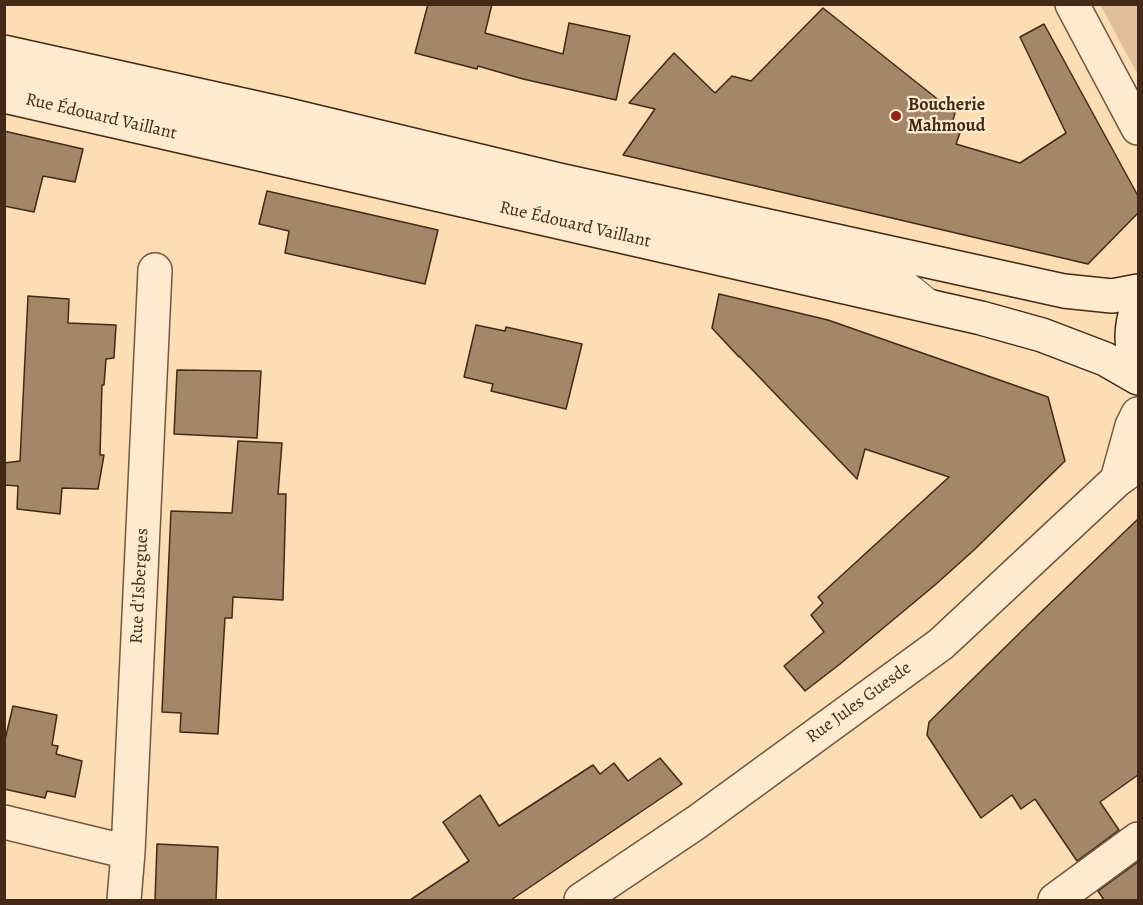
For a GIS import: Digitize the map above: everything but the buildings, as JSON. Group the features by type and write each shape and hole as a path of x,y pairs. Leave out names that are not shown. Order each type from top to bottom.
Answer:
{"main road":[{"path":"1072,4 1138,128"},
{"path":"4,52 284,114 559,180 1064,291 1112,296 1138,291"},
{"name":"Rue Édouard Vaillant","path":"4,96 981,318 1042,334 1105,359 1138,378"},
{"name":"Rue d'Isbergues","path":"124,900 155,270"},
{"path":"1138,304 1133,320 1132,350 1138,369"},
{"name":"Rue Jules Guesde","path":"581,900 697,822 940,644 1128,473 1132,426 1138,414"},
{"path":"4,822 128,852"},
{"path":"1055,900 1138,839"}],"lane":[{"path":"4,74 570,201 902,281 937,309"}],"shaded area":[{"path":"1138,5 1138,75 1101,6"}],"place":[{"name":"Boucherie Mahmoud","path":"896,116"}]}
